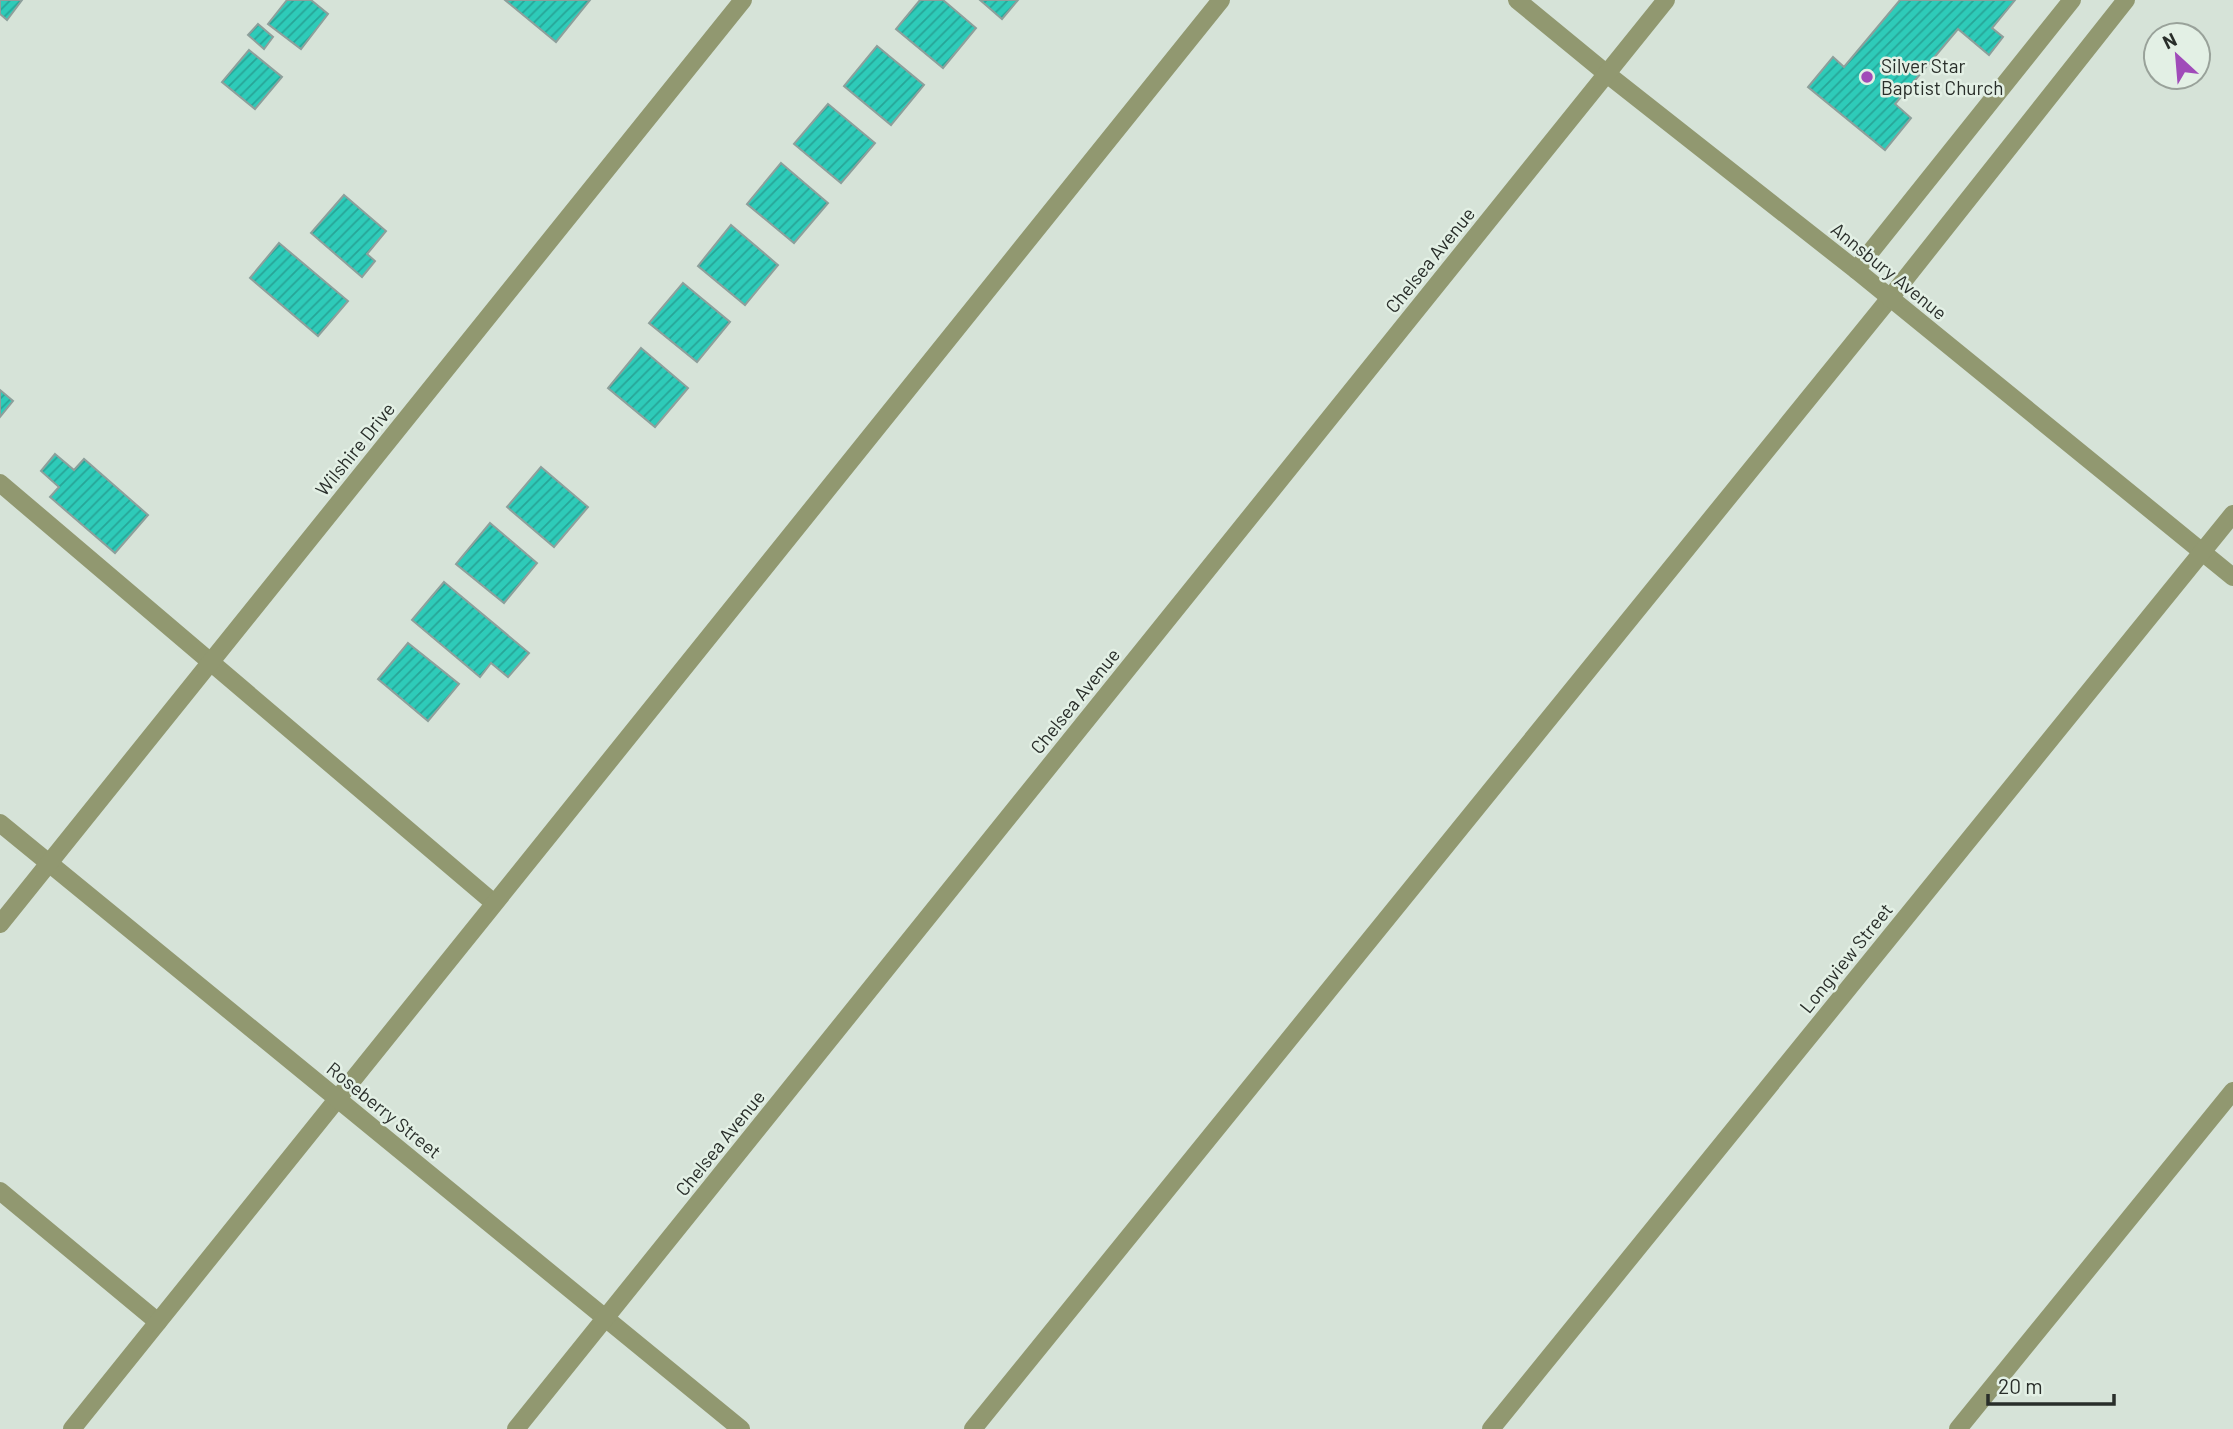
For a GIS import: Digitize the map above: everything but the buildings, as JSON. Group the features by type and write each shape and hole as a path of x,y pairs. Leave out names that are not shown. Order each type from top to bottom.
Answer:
{"street":[{"name":"Wilshire Drive","path":"0,924 743,0"},
{"path":"72,1429 1222,0"},
{"name":"Annsbury Avenue","path":"1517,0 1606,74 1856,270 2233,578"},
{"name":"Chelsea Avenue","path":"516,1429 1666,0"},
{"path":"1856,270 2072,0"},
{"path":"972,1429 1890,298 2126,0"},
{"path":"0,484 494,903"},
{"name":"Longview Street","path":"1491,1429 2233,514"},
{"name":"Roseberry Street","path":"0,823 741,1429"},
{"path":"1958,1429 2233,1091"},
{"path":"0,1191 158,1322"}],"place":[{"name":"Silver Star Baptist Church","path":"1867,77"}]}
